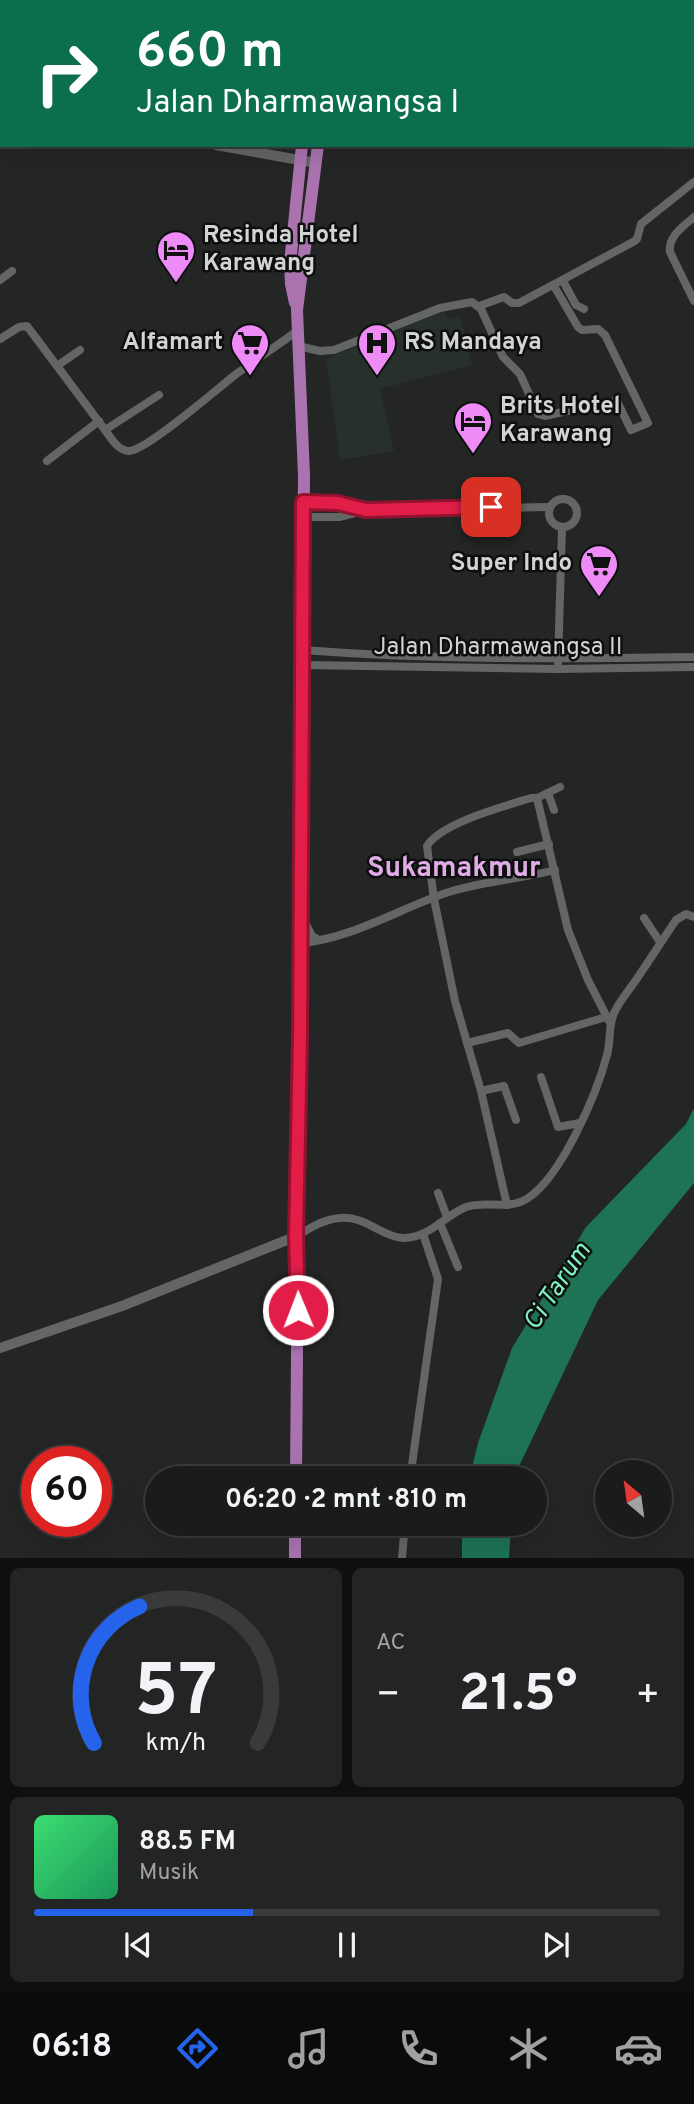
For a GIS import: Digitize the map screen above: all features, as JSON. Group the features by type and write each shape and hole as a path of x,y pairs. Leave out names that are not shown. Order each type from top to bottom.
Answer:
{"main road":[{"path":"297,310 290,264 302,147"},
{"path":"296,1466 303,517 297,310 318,147"},
{"path":"295,1536 295,1558"}],"street":[{"path":"226,147 316,163"},
{"path":"480,306 503,297 512,303 519,303 633,242 637,239 641,225 694,182"},
{"path":"694,218 669,244 670,251 691,288 694,301"},
{"path":"0,280 12,271"},
{"path":"563,281 576,305 584,309"},
{"path":"554,286 578,327 582,330 598,329 605,335 648,423 631,430 616,398"},
{"path":"298,346 320,351 334,350 440,308 468,301 480,306 500,352 517,369 538,414 545,416 580,408"},
{"path":"0,339 19,327 27,326 117,445 125,451 132,451 159,435 237,373 297,331"},
{"path":"57,366 80,350"},
{"path":"105,430 159,395"},
{"path":"47,461 99,422"},
{"path":"567,499 576,505 578,515 573,524 562,528 550,521 548,514 550,507 557,500 567,499"},
{"path":"303,502 338,503 366,510"},
{"path":"303,517 339,517 366,510 550,507"},
{"path":"558,669 562,528"},
{"name":"Jalan Dharmawangsa II","path":"302,650 376,655 694,657"},
{"name":"Jalan Dharmawangsa II","path":"302,665 558,669 694,667"},
{"path":"507,1205 481,1091 456,1001 434,899 427,846 432,839 476,816 537,798 560,787"},
{"path":"548,793 554,810"},
{"path":"0,1348 122,1306 296,1236 313,1226 341,1218 357,1220 396,1239 404,1239 423,1234 466,1207 520,1203 538,1190 563,1156 580,1123 606,1058 608,1020 574,946 562,908 537,798"},
{"path":"517,852 549,844"},
{"path":"301,943 322,940 448,892 555,870"},
{"path":"301,910 312,936 322,940"},
{"path":"467,1044 508,1033 519,1043 608,1020 660,942 682,915 694,917"},
{"path":"644,918 660,942"},
{"path":"541,1077 558,1127 580,1123"},
{"path":"481,1091 505,1086 516,1120"},
{"path":"438,1193 458,1267"},
{"path":"412,1466 438,1279 423,1234"},
{"path":"402,1558 404,1536"}],"shaded area":[{"name":"RS Mandaya","path":"442,309 448,319 460,316 472,365 380,389 394,451 340,460 326,359"}],"water":[{"name":"Ci Tarum","path":"694,1108 694,1183 598,1300 519,1466 472,1466 512,1348 586,1227 686,1124"},
{"path":"462,1536 510,1536 509,1558 462,1558"}],"place":[{"name":"Resinda Hotel Karawang","path":"176,284"},
{"name":"Alfamart","path":"250,377"},
{"name":"RS Mandaya","path":"377,377"},
{"name":"Brits Hotel Karawang","path":"473,455"},
{"name":"Super Indo","path":"599,598"}],"district":[{"name":"Sukamakmur","path":"454,869"}],"route":[{"path":"298,1310 296,1236 301,937 303,502 338,503 366,510 491,507"}]}
